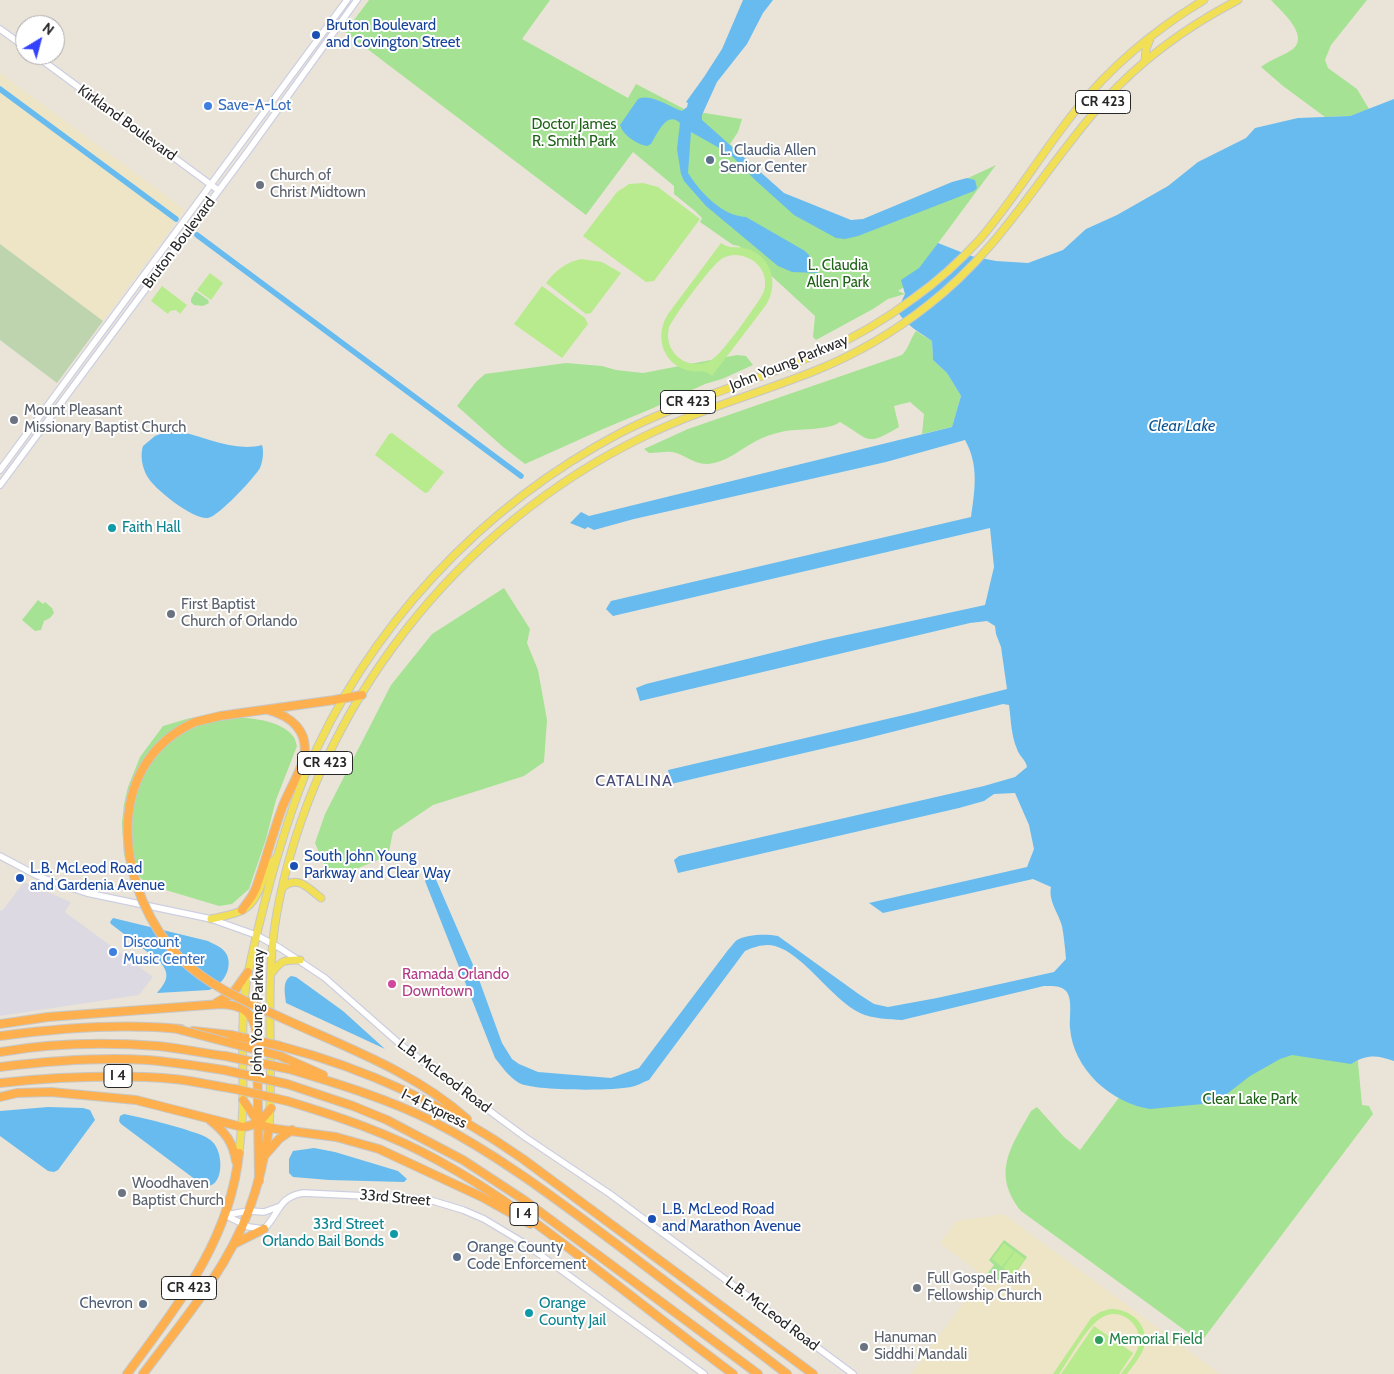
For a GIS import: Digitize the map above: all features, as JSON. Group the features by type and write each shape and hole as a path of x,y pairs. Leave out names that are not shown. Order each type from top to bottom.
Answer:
{"highway":[{"path":"362,695 216,716 195,722 172,735 156,749 135,784 129,818 129,842 131,861 137,884 154,924 168,943 187,964 219,988 383,1065 423,1086 452,1105 478,1128"},
{"path":"242,910 256,888 285,799 304,757 303,739 294,722 286,716 268,710"},
{"path":"212,1005 233,993 248,972"},
{"path":"0,1024 48,1017 212,1005 229,1004 243,1009 252,1018 257,1034 259,1181"},
{"path":"0,1036 62,1029 177,1029 230,1035 280,1046 320,1057 379,1078 478,1128 523,1159 812,1374"},
{"path":"177,1029 280,1056 357,1090"},
{"name":"I-4 Express","path":"0,1052 19,1048 97,1043 158,1046 225,1056 289,1069 357,1090 432,1121 509,1167 560,1202 787,1374"},
{"name":"I-4 Express","path":"0,1067 61,1060 113,1059 155,1061 224,1070 287,1084 353,1106 387,1120 463,1160 524,1200 758,1374"},
{"name":"I 4","path":"0,1083 46,1078 111,1076 175,1079 235,1089 287,1101 351,1121 404,1143 438,1160 499,1197 733,1374"},
{"path":"0,1097 16,1093 52,1092 136,1100 242,1127 258,1122 271,1108"},
{"path":"243,1100 258,1122 270,1128 358,1142 404,1160 482,1197 572,1251"},
{"path":"206,1117 230,1139 238,1168"},
{"name":"John Young Parkway","path":"141,1374 208,1286 234,1244 249,1211 259,1181 270,1128"},
{"path":"265,1155 280,1139 292,1130"},
{"name":"John Young Parkway","path":"127,1374 180,1303 209,1251 225,1215 238,1168 239,1153"},
{"path":"234,1244 264,1229"},
{"path":"141,1354 141,1374"}],"main road":[{"name":"John Young Parkway","path":"239,1153 243,1100 243,1009 248,972 256,935 284,833 317,748 344,698 378,644 428,582 490,522 544,479 587,452 640,423 683,404 823,352 887,318 944,275 989,228 1064,126 1118,64 1151,36 1204,0"},
{"name":"John Young Parkway","path":"270,1128 273,943 283,887 297,836 307,806 336,742 362,695 386,656 443,586 491,539 555,489 604,458 688,417 833,363 894,330 926,307 955,283 999,237 1092,115 1115,90 1145,61 1184,32 1238,0"},
{"path":"1145,61 1146,49 1151,36"},
{"path":"211,919 250,906 256,899 268,865 277,857"},
{"path":"283,887 288,883 297,881 320,898"},
{"path":"271,974 278,964 283,961 300,960"}],"street":[{"name":"Bruton Boulevard","path":"0,470 347,0"},
{"name":"Bruton Boulevard","path":"0,485 357,0"},
{"path":"0,29 15,40"},
{"path":"318,40 325,46"},
{"name":"Kirkland Boulevard","path":"49,65 218,190"},
{"path":"289,80 296,85"},
{"path":"113,318 120,323"},
{"path":"49,404 56,410"},
{"name":"L.B. McLeod Road","path":"0,856 36,876 72,888 126,902 211,919 273,943 325,978 408,1050 525,1137 610,1194 853,1374"},
{"name":"33rd Street","path":"264,1229 272,1220 278,1207 288,1196 303,1193 415,1198 464,1210 494,1224 524,1243 704,1374"},
{"name":"33rd Street","path":"225,1215 249,1211 264,1212 278,1207"},
{"path":"225,1215 252,1228 264,1229"}],"shaded area":[{"path":"0,73 185,210 103,321 0,244"},
{"path":"24,882 71,902 65,912 153,977 139,995 0,1016 0,910 2,911"},
{"path":"1004,1214 1220,1374 911,1374 983,1276 940,1243 956,1221"}],"green space":[{"path":"369,0 550,0 522,39 628,98 636,84 686,110 742,119 738,132 730,144 789,203 854,231 996,165 907,285 898,291 905,294 888,299 816,340 813,337 815,316 739,246 733,245 700,222 702,218 674,194 674,186 633,152 586,215 345,32"},
{"path":"1271,0 1367,0 1331,45 1325,60 1328,68 1357,89 1369,109 1350,116 1325,117 1261,67 1293,49 1298,37 1292,23"},
{"path":"643,183 658,187 700,219 654,281 646,282 583,236 617,192 629,184"},
{"path":"721,243 727,246 748,249 763,258 768,265 771,272 772,289 766,305 712,376 705,372 686,370 671,361 666,354 661,338 664,322","holes":["740,255 747,257 758,265 764,277 764,291 749,315 719,354 704,363 684,361 674,353 669,341 669,328 672,322 715,265 726,257"]},
{"path":"0,244 103,321 57,383 0,340"},
{"path":"581,259 602,262 621,273 591,313 586,314 546,283 561,268 570,262"},
{"path":"210,273 223,283 211,300 197,290"},
{"path":"162,286 187,305 180,314 176,310 170,311 168,314 151,301"},
{"path":"542,286 585,318 588,324 562,358 514,324"},
{"path":"195,292 208,300 209,303 203,306 194,305 191,299"},
{"path":"916,331 932,341 933,360 947,373 961,396 952,427 922,434 924,414 910,402 894,406 899,427 874,439 863,437 840,422 828,427 788,431 771,435 756,441 721,461 708,464 698,463 672,452 649,453 644,449 688,429 902,355"},
{"path":"737,355 746,356 753,365 722,379 705,384 525,464 457,406 476,382 485,374 566,363 602,366 616,370 643,373"},
{"path":"392,433 444,472 428,492 425,493 375,455 389,434"},
{"path":"504,588 530,629 527,643 538,670 547,720 544,762 524,776 433,805 393,832 388,856 331,879 315,843 325,814 391,685 432,634"},
{"path":"38,600 43,604 45,602 52,608 54,613 44,621 41,630 35,631 22,620"},
{"path":"230,717 273,723 284,728 293,736 297,746 276,800 266,839 249,889 232,904 219,906 159,888 143,880 128,867 124,855 122,823 124,804 128,787 140,757 163,726 190,718"},
{"name":"Clear Lake Park","path":"1311,839 1356,1041 1362,1105 1369,1106 1373,1114 1201,1342 1021,1211 1012,1197 1007,1184 1007,1160 1011,1148 1031,1111 1037,1107 1064,1137 1080,1150"},
{"path":"1004,1240 1027,1257 1012,1278 1004,1272 997,1282 987,1274 994,1265 989,1260"},
{"path":"1004,1243 1014,1251 1002,1267 992,1259"},
{"path":"1015,1251 1025,1259 1013,1275 1003,1268"},
{"path":"1110,1309 1125,1311 1137,1319 1144,1332 1143,1351 1127,1374 1121,1374 1136,1352 1139,1336 1133,1323 1122,1315 1115,1314 1108,1315 1096,1322 1084,1336 1059,1374 1053,1374 1091,1318 1100,1312"},
{"name":"Memorial Field","path":"1094,1326 1133,1353 1119,1374 1061,1374"}],"water":[{"path":"743,0 773,0 763,13 747,44 717,82 702,115 702,120 784,193 851,220 863,219 952,182 967,178 975,180 977,188 974,191 858,236 845,239 836,238 794,215 754,179 730,154 691,132 688,173 705,195 720,208 737,216 746,217 805,251 809,255 809,263 818,273 792,272 778,266 706,206 684,181 677,149 680,123 671,119 667,121 651,144 647,146 630,138 620,125 638,99 655,99 682,111 687,107 688,103 686,102 722,49"},
{"name":"Clear Lake","path":"1394,99 1394,1061 1372,1056 1362,1058 1351,1064 1292,1055 1280,1059 1250,1076 1223,1097 1203,1104 1150,1109 1121,1100 1096,1082 1086,1070 1078,1057 1073,1043 1068,994 1061,988 1044,986 902,1020 875,1018 860,1013 849,1006 807,967 786,951 768,945 745,951 649,1080 621,1088 574,1090 527,1086 512,1078 495,1058 425,881 428,877 434,875 477,974 502,1043 512,1059 538,1072 611,1078 639,1068 728,950 737,940 746,937 778,936 860,995 874,1004 888,1007 1054,972 1066,959 1062,926 1052,902 1051,887 1033,879 883,913 869,903 1027,867 1034,849 1029,825 1015,793 994,794 984,801 959,808 678,873 674,860 679,856 984,786 1015,777 1027,767 1015,744 1009,705 1003,704 671,784 668,770 1007,689 1001,647 995,626 987,621 970,623 640,701 636,688 824,640 985,605 994,567 990,528 613,616 606,609 611,601 971,517 975,477 972,459 965,440 886,462 634,519 594,530 588,527 585,529 570,523 581,512 589,516 952,427 961,396 947,373 933,360 932,341 909,325 897,311 905,294 901,280 919,268 938,243 971,256 996,261 1028,263 1063,250 1086,229 1117,215 1168,186 1198,162 1246,138 1255,128 1298,118 1350,116"},
{"path":"171,430 239,447 262,445 263,456 260,468 236,496 213,516 208,518 193,514 174,503 157,488 147,476 143,465 143,446 155,436"},
{"path":"113,918 208,941 216,945 227,955 229,966 225,976 218,985 209,990 157,993 166,977 163,966 111,924 110,922"},
{"path":"291,976 296,977 343,1011 385,1049 286,1003 285,984"},
{"path":"48,1107 83,1108 90,1110 95,1120 58,1170 54,1172 48,1171 0,1136 0,1111"},
{"path":"124,1114 184,1129 209,1139 218,1151 220,1159 219,1175 216,1182 204,1186 121,1124 119,1121 120,1116"},
{"path":"314,1148 335,1152 398,1171 407,1179 404,1182 293,1177 289,1173 289,1159 293,1151"}],"waterway":[{"path":"0,89 176,219"},
{"path":"197,235 521,476"}],"place":[{"name":"Bruton Boulevard and Covington Street","path":"316,35"},
{"name":"Save-A-Lot","path":"208,106"},
{"name":"L. Claudia Allen Senior Center","path":"710,160"},
{"name":"Church of Christ Midtown","path":"260,185"},
{"name":"Mount Pleasant Missionary Baptist Church","path":"14,420"},
{"name":"Faith Hall","path":"112,528"},
{"name":"First Baptist Church of Orlando","path":"171,614"},
{"name":"South John Young Parkway and Clear Way","path":"294,866"},
{"name":"L.B. McLeod Road and Gardenia Avenue","path":"20,878"},
{"name":"Discount Music Center","path":"113,952"},
{"name":"Ramada Orlando Downtown","path":"392,984"},
{"name":"Woodhaven Baptist Church","path":"122,1193"},
{"name":"L.B. McLeod Road and Marathon Avenue","path":"652,1219"},
{"name":"33rd Street Orlando Bail Bonds","path":"394,1234"},
{"name":"Orange County Code Enforcement","path":"457,1257"},
{"name":"Full Gospel Faith Fellowship Church","path":"917,1288"},
{"name":"Chevron","path":"143,1304"},
{"name":"Orange County Jail","path":"529,1313"},
{"name":"Memorial Field","path":"1099,1340"},
{"name":"Hanuman Siddhi Mandali","path":"864,1347"}],"district":[{"name":"CATALINA","path":"634,781"}],"park label":[{"name":"Doctor James R. Smith Park","path":"574,134"},
{"name":"L. Claudia Allen Park","path":"838,274"}]}
